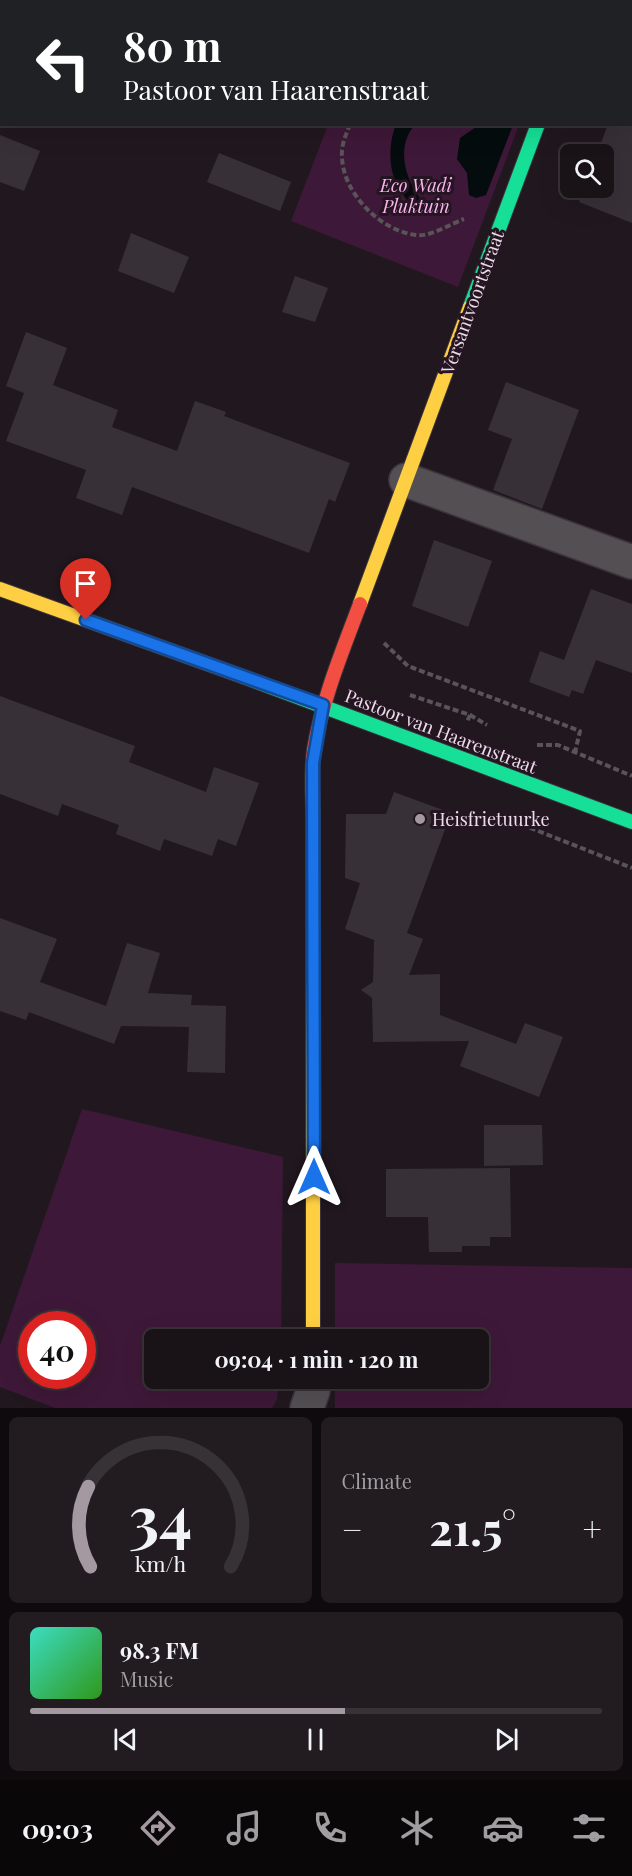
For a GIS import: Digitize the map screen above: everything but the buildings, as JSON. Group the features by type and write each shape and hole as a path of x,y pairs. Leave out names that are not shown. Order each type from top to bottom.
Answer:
{"street":[{"name":"Versantvoortstraat","path":"313,1329 313,763 323,705 536,126"},
{"path":"406,480 632,562"},
{"name":"Pastoor van Haarenstraat","path":"0,589 323,705 632,822"},
{"path":"307,1408 313,1389"}],"path":[{"path":"349,126 342,155 344,174 363,205 378,217 396,228 417,235 465,218 501,224"},
{"path":"352,626 376,635 408,666 580,731 574,752"}],"green space":[{"name":"Eco Wadi Pluktuin","path":"328,126 519,126 458,287 291,221"},
{"path":"82,1109 283,1157 281,1329 144,1329 144,1389 278,1389 277,1399 272,1408 55,1408 0,1387 0,1346"},
{"path":"335,1263 632,1268 632,1408 335,1408 335,1389 489,1389 489,1329 335,1329"}],"shaded area":[{"path":"395,126 414,126 408,135 405,146 406,170 416,193 432,210 429,214 416,208 399,189 391,164 392,137"},
{"path":"478,126 513,126 486,195 476,198 469,195 467,173 457,159 460,138"}],"traffic: fast":[{"path":"470,307 537,126"},
{"path":"244,677 632,822"}],"traffic: slow":[{"path":"360,604 470,307"},
{"path":"0,589 244,677"},
{"path":"313,816 313,1329"}],"traffic: jam":[{"path":"313,816 313,766 318,731 333,676 360,604"}],"place":[{"name":"Heisfrietuurke","path":"420,819"}],"route":[{"path":"86,620 323,705 313,763 314,1177"}]}
